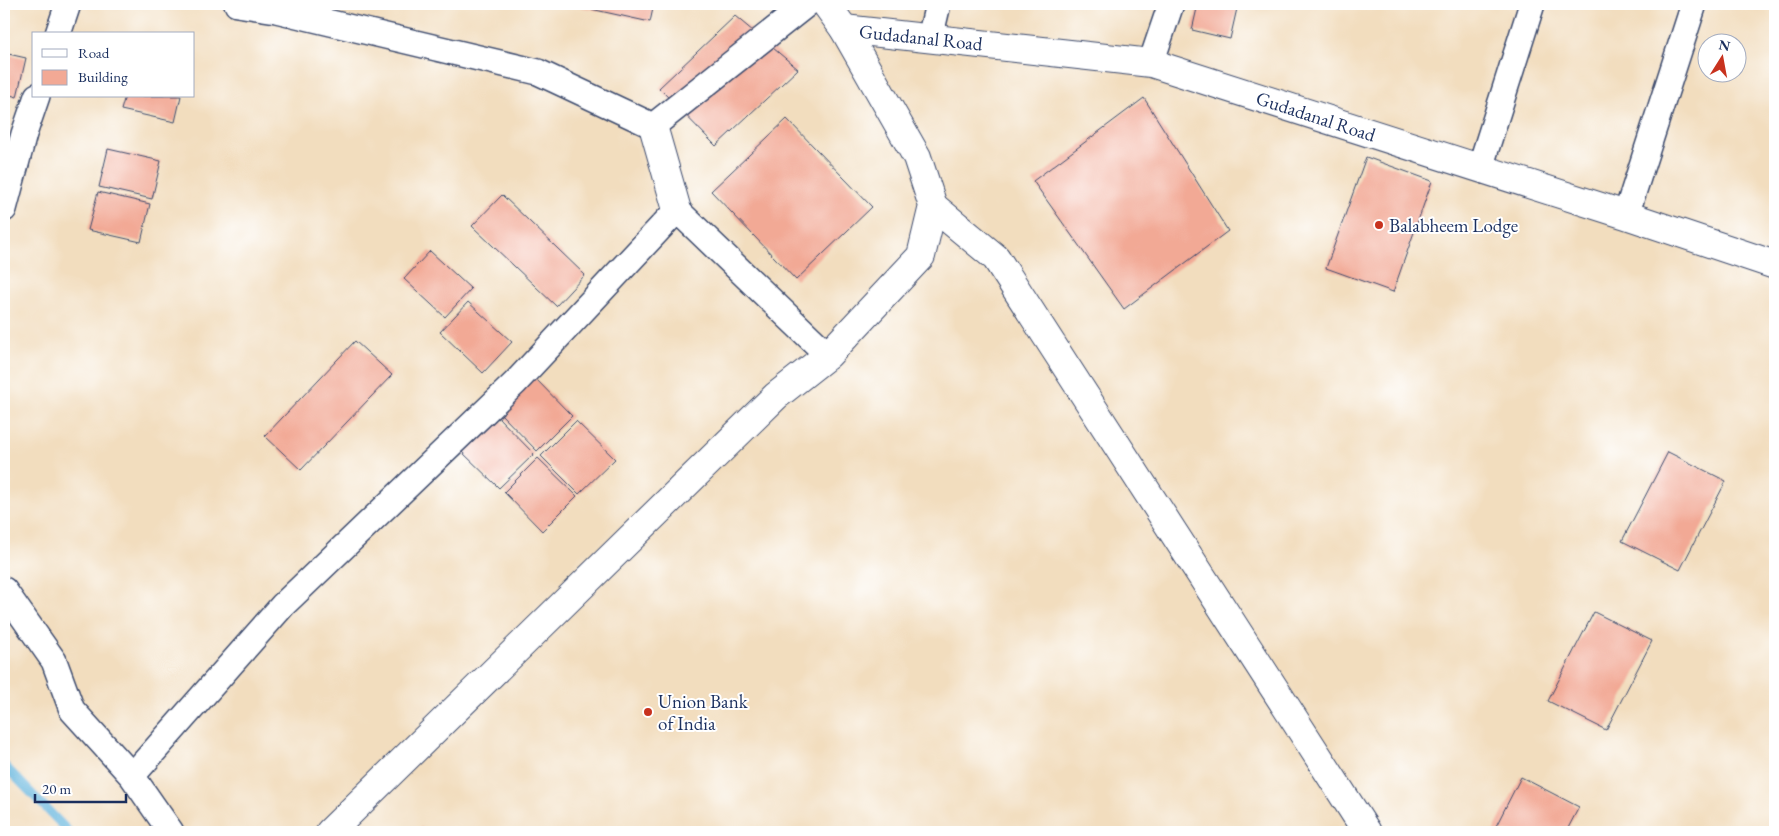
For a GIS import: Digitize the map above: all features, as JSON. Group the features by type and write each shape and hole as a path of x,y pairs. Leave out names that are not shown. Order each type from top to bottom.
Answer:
{"main road":[{"path":"330,832 776,396 828,355 921,256 933,206 917,157 844,29 826,4"},
{"name":"Gudadanal Road","path":"844,29 1151,63 1626,215 1775,265"},
{"path":"653,126 677,210"},
{"path":"933,206 996,258 1367,832"}],"street":[{"path":"59,32 68,4"},
{"path":"237,4 276,10 538,72 653,126 807,4"},
{"path":"930,38 938,4"},
{"path":"1151,63 1171,4"},
{"path":"1480,168 1532,4"},
{"path":"1626,215 1694,4"},
{"path":"4,209 24,134 36,98"},
{"path":"132,776 283,604 515,382 677,210 828,355"},
{"path":"4,590 54,661 72,710 132,776 171,832"}],"building":[{"path":"568,4 654,4 650,22"},
{"path":"1198,4 1238,4 1230,39 1192,30"},
{"path":"735,16 798,69 716,146 659,88"},
{"path":"4,53 26,58 17,97 4,93"},
{"path":"124,98 181,98 175,122 121,110"},
{"path":"1144,98 1228,231 1124,309 1033,181"},
{"path":"787,119 872,207 796,280 711,191"},
{"path":"108,149 161,161 152,199 99,187"},
{"name":"Balabheem Lodge","path":"1366,157 1432,181 1393,292 1326,268"},
{"path":"98,192 150,204 141,242 88,230"},
{"path":"502,195 585,275 556,306 472,226"},
{"path":"430,251 471,289 445,317 404,279"},
{"path":"468,302 512,342 483,373 440,332"},
{"path":"355,341 392,375 301,470 265,436"},
{"path":"534,377 572,416 537,451 499,412"},
{"path":"496,415 534,454 499,488 460,450"},
{"path":"576,421 615,459 579,494 541,456"},
{"path":"1668,452 1726,481 1680,570 1622,541"},
{"path":"538,458 577,496 542,531 504,492"},
{"path":"1594,612 1652,641 1606,730 1548,701"},
{"path":"1521,777 1579,807 1566,832 1493,832"},
{"path":"421,827 428,832 416,832"}],"waterway":[{"path":"4,765 69,832"}],"place":[{"name":"Balabheem Lodge","path":"1379,225"},
{"name":"Union Bank of India","path":"648,712"}]}
